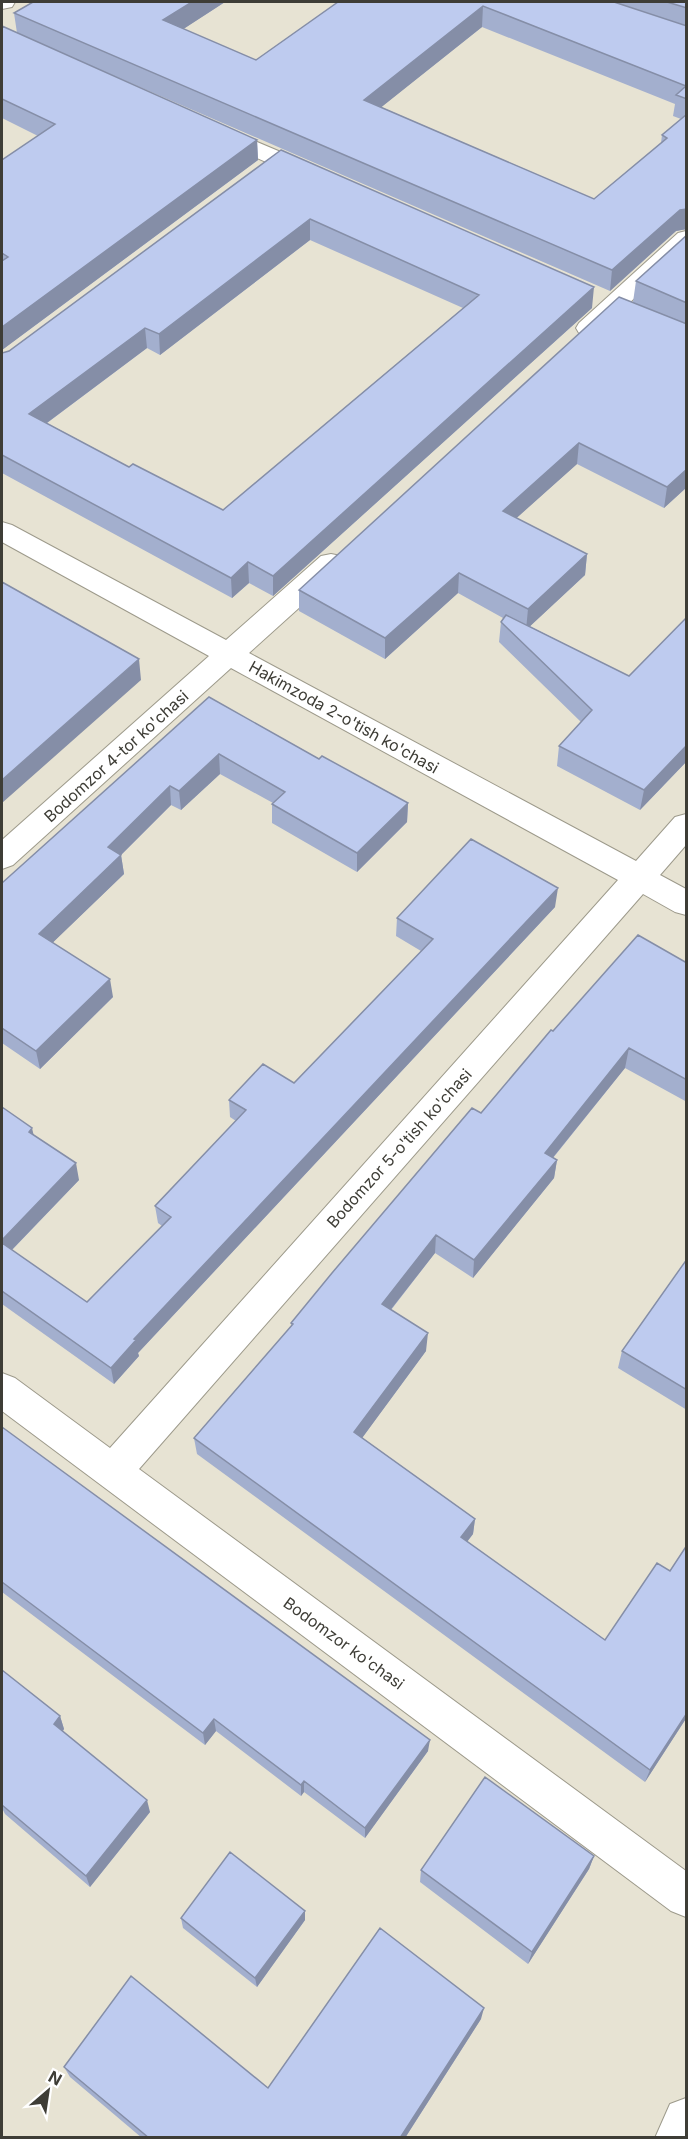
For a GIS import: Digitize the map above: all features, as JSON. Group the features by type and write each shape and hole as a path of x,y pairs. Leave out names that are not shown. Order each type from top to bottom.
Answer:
{"street":[{"path":"193,121 268,166 332,182"},
{"path":"569,345 687,238"},
{"name":"Hakimzoda 2-o'tish ko'chasi","path":"2,531 687,903"},
{"name":"Bodomzor 4-tor ko'chasi","path":"2,857 352,544"},
{"name":"Bodomzor 5-o'tish ko'chasi","path":"112,1472 687,825"},
{"name":"Bodomzor ko'chasi","path":"2,1390 687,1896"},
{"path":"676,2138 687,2120"}],"building":[{"path":"33,2 192,2 163,20 256,60 338,2 614,2 687,26 687,99 676,95 686,86 483,6 364,100 594,199 667,138 662,135 687,114 687,209 680,210 612,270 14,13"},
{"path":"667,2 687,2 687,8"},
{"path":"2,26 257,140 2,327 2,261 8,257 2,253 2,160 55,124 2,99"},
{"path":"281,150 594,287 273,576 248,562 231,578 2,455 2,353 9,351","holes":["310,219 479,295 223,510 133,464 129,467 29,414 145,328 159,334"]},
{"path":"687,235 687,303 636,281"},
{"path":"619,297 687,324 687,469 667,487 579,443 503,511 587,554 528,609 459,573 385,638 299,590"},
{"path":"2,582 139,659 2,780"},
{"path":"506,615 629,676 687,617 687,745 644,790 559,746 592,710 501,622"},
{"path":"209,697 319,759 322,756 408,803 357,853 272,804 285,792 219,754 179,791 170,786 108,847 121,855 39,934 110,979 36,1051 2,1028 2,883"},
{"path":"471,839 558,888 134,1339 136,1340 111,1368 2,1291 2,1243 87,1302 171,1217 155,1206 246,1110 229,1100 263,1064 294,1083 433,939 397,918"},
{"path":"638,935 687,963 687,1080 629,1048 545,1153 557,1160 474,1260 436,1235 382,1304 428,1333 354,1432 475,1519 461,1537 605,1640 657,1563 670,1571 687,1545 687,1713 650,1770 194,1438 293,1324 291,1323 332,1273 472,1108 481,1113 551,1030 553,1031"},
{"path":"2,1107 32,1128 29,1132 76,1163 2,1240"},
{"path":"687,1259 687,1390 622,1351"},
{"path":"2,1427 430,1740 365,1828 304,1781 301,1785 214,1719 203,1733 2,1582"},
{"path":"2,1670 60,1716 54,1724 147,1800 86,1876 2,1805"},
{"path":"485,1777 594,1856 532,1952 421,1870"},
{"path":"230,1852 305,1911 255,1978 181,1918"},
{"path":"380,1928 484,2008 400,2138 149,2138 64,2067 131,1976 268,2088"}]}
